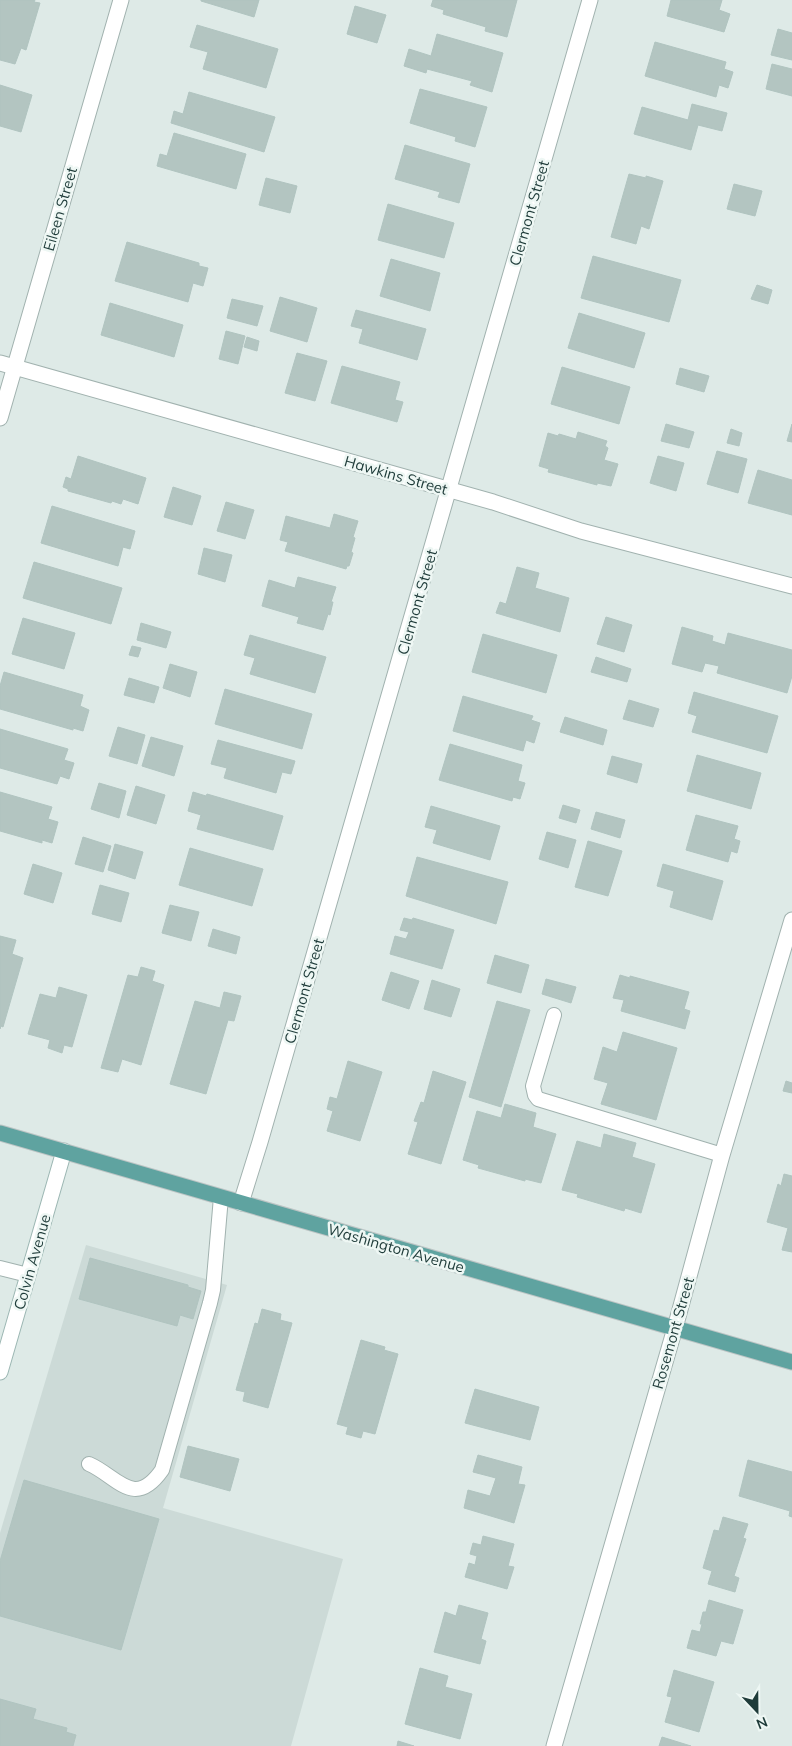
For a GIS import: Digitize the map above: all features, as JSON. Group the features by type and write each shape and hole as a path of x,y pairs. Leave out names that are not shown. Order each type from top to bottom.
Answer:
{"main road":[{"name":"Washington Avenue","path":"0,1133 792,1362"}],"street":[{"name":"Eileen Street","path":"0,418 7,365 121,0"},
{"name":"Clermont Street","path":"241,1203 590,0"},
{"name":"Hawkins Street","path":"7,365 492,502 581,531 792,586"},
{"name":"Rosemont Street","path":"554,1746 675,1328 722,1154 792,920"},
{"name":"Colvin Avenue","path":"0,1372 64,1151"}],"lane":[{"path":"554,1015 533,1086 538,1099 722,1154"},
{"path":"89,1464 102,1470 108,1477 121,1485 134,1488 143,1487 153,1482 162,1470 213,1290 221,1197"},
{"path":"0,1268 28,1275"}],"shaded area":[{"path":"86,1245 227,1285 163,1508 343,1559 291,1746 0,1746 0,1533"}],"building":[{"path":"0,0 35,0 34,2 40,3 26,50 21,48 15,64 0,60"},
{"path":"201,0 259,0 254,17"},
{"path":"433,0 517,0 507,37 485,31 486,27 443,14 444,10 431,6"},
{"path":"671,0 722,0 719,10 730,14 724,32 667,16"},
{"path":"355,6 386,15 377,43 347,34"},
{"path":"197,25 278,49 266,88 203,69 208,52 190,47"},
{"path":"778,29 792,33 792,60 771,55"},
{"path":"437,34 503,53 492,92 470,85 472,81 427,69 426,73 404,66 409,49 431,56"},
{"path":"655,42 726,62 724,69 733,72 728,88 719,85 716,97 645,76"},
{"path":"772,64 792,69 792,96 766,89"},
{"path":"0,85 32,95 21,132 0,126"},
{"path":"420,89 487,107 475,147 455,141 456,137 410,123"},
{"path":"189,92 275,117 264,152 171,123 174,111 183,114"},
{"path":"692,104 727,113 722,131 698,125 691,150 634,134 642,107 688,120"},
{"path":"174,133 246,154 236,189 157,166 160,154 167,156"},
{"path":"405,145 470,164 459,203 438,197 440,192 395,179"},
{"path":"629,174 663,181 649,229 641,226 636,244 611,237"},
{"path":"266,178 297,186 290,213 259,205"},
{"path":"734,184 762,191 755,216 727,209"},
{"path":"388,204 454,223 444,258 378,240"},
{"path":"127,242 199,263 199,266 208,268 203,286 193,283 188,302 115,281"},
{"path":"593,256 681,280 669,322 581,298"},
{"path":"391,259 440,273 430,311 380,296"},
{"path":"757,285 772,290 768,304 751,299"},
{"path":"280,297 317,308 307,342 270,331"},
{"path":"232,299 263,306 257,326 227,318"},
{"path":"110,303 183,325 174,357 101,335"},
{"path":"356,310 426,329 417,360 359,343 363,329 351,326"},
{"path":"579,313 645,333 634,368 568,348"},
{"path":"226,331 245,336 238,364 219,359"},
{"path":"247,337 259,341 257,351 244,347"},
{"path":"297,353 327,361 315,401 285,393"},
{"path":"342,366 400,382 395,400 403,402 397,422 331,403"},
{"path":"562,367 630,387 619,424 551,404"},
{"path":"680,368 709,376 704,392 676,384"},
{"path":"666,424 694,432 689,448 661,441"},
{"path":"792,424 792,442 787,441"},
{"path":"731,429 742,433 739,446 727,443"},
{"path":"578,432 607,441 605,446 608,448 604,460 618,464 611,486 597,483 597,485 548,472 549,469 539,466 548,433 576,439"},
{"path":"717,451 747,459 738,493 707,484"},
{"path":"78,456 146,478 138,504 123,499 121,504 112,501 111,503 68,491 68,489 63,487 66,477 71,479"},
{"path":"658,456 684,463 676,491 650,483"},
{"path":"758,470 792,480 792,515 748,503"},
{"path":"173,487 201,496 192,525 164,517"},
{"path":"226,502 254,510 245,539 217,531"},
{"path":"52,506 135,531 130,549 123,547 118,566 41,543"},
{"path":"334,514 358,521 353,537 355,538 351,552 353,553 349,566 346,569 285,551 288,542 280,540 286,516 330,528"},
{"path":"204,548 232,555 225,582 198,574"},
{"path":"34,562 122,588 111,624 23,598"},
{"path":"517,567 539,573 535,588 569,598 560,632 496,613 500,602 506,604"},
{"path":"298,577 336,587 331,602 333,602 330,615 328,614 323,630 297,623 299,617 262,606 269,580 295,588"},
{"path":"606,617 632,625 624,652 597,644"},
{"path":"23,618 75,633 64,669 12,654"},
{"path":"141,623 171,632 166,648 137,640"},
{"path":"682,627 713,636 712,641 725,645 728,633 792,650 792,676 787,693 717,673 719,666 705,663 702,672 672,664"},
{"path":"483,634 557,655 546,693 472,672"},
{"path":"250,635 326,657 315,693 250,674 255,658 244,655"},
{"path":"132,646 141,648 138,657 129,655"},
{"path":"596,657 631,669 627,682 591,672"},
{"path":"170,664 197,672 190,697 163,688"},
{"path":"4,672 83,695 80,706 89,710 83,731 73,728 73,730 0,709 0,686"},
{"path":"129,678 159,687 154,703 124,695"},
{"path":"225,689 312,714 302,749 215,724"},
{"path":"694,692 778,716 767,753 692,732 697,716 688,713"},
{"path":"463,696 533,716 531,720 540,723 534,743 526,740 523,751 453,731"},
{"path":"629,700 659,709 653,727 623,719"},
{"path":"565,717 607,730 603,745 560,732"},
{"path":"118,727 145,735 137,764 109,756"},
{"path":"0,729 68,749 64,760 74,763 69,779 60,776 57,784 0,768"},
{"path":"151,737 183,746 174,776 142,766"},
{"path":"218,740 295,761 291,774 282,772 276,793 224,778 227,768 211,764"},
{"path":"450,744 522,765 518,781 525,783 520,799 513,797 512,801 439,780"},
{"path":"697,755 761,773 751,809 687,791"},
{"path":"612,756 642,764 637,783 607,774"},
{"path":"99,783 126,791 119,818 91,809"},
{"path":"136,786 165,795 156,824 127,815"},
{"path":"0,792 52,807 48,819 58,822 52,843 42,840 42,843 0,831"},
{"path":"193,792 206,796 207,794 283,816 273,850 197,829 201,815 188,811"},
{"path":"563,805 580,810 576,823 559,818"},
{"path":"431,806 500,826 490,860 433,843 437,830 425,827"},
{"path":"596,812 625,820 620,838 591,829"},
{"path":"696,815 738,826 734,839 740,841 737,853 731,851 728,862 686,850"},
{"path":"547,832 576,840 568,868 539,859"},
{"path":"83,837 111,846 103,872 75,864"},
{"path":"588,841 622,851 608,896 575,887"},
{"path":"115,844 143,852 135,879 108,870"},
{"path":"190,848 263,869 252,906 179,885"},
{"path":"417,857 508,882 496,924 406,896"},
{"path":"33,864 62,873 53,903 24,894"},
{"path":"663,864 723,881 712,920 670,907 674,891 657,886"},
{"path":"100,885 129,893 121,922 92,914"},
{"path":"170,905 199,912 191,941 162,933"},
{"path":"404,918 412,920 413,918 454,930 442,969 390,954 395,936 406,939 409,932 400,930"},
{"path":"213,929 240,937 236,954 208,946"},
{"path":"0,936 16,940 12,954 23,958 3,1027 1,1026 0,1029"},
{"path":"495,955 529,965 521,993 487,983"},
{"path":"141,967 155,971 152,981 164,985 141,1065 122,1059 118,1072 101,1068 128,975 138,977"},
{"path":"391,972 419,981 409,1009 382,1000"},
{"path":"620,975 689,992 684,1009 690,1011 685,1029 621,1011 624,1000 613,998"},
{"path":"546,979 576,987 571,1003 542,994"},
{"path":"432,980 460,989 451,1017 424,1009"},
{"path":"59,987 87,995 72,1047 64,1045 62,1053 48,1048 50,1040 28,1034 40,994 56,998"},
{"path":"224,992 241,996 234,1021 228,1020 206,1094 170,1084 195,1001 220,1008"},
{"path":"497,1001 530,1010 501,1107 469,1097"},
{"path":"623,1032 677,1048 656,1120 601,1104 608,1083 594,1079 603,1047 617,1052"},
{"path":"348,1061 382,1072 360,1141 327,1131 333,1111 327,1109 330,1097 337,1099"},
{"path":"433,1071 466,1082 441,1164 408,1154 418,1122 414,1121 421,1102 424,1103"},
{"path":"786,1081 792,1083 792,1093 783,1091"},
{"path":"505,1104 536,1113 533,1127 556,1134 541,1183 525,1179 525,1181 478,1168 479,1165 463,1160 477,1111 501,1118"},
{"path":"604,1134 636,1143 632,1157 655,1164 641,1213 625,1208 624,1211 577,1197 578,1194 562,1190 577,1141 601,1148"},
{"path":"784,1174 792,1176 792,1252 782,1250 788,1228 767,1222 778,1184 781,1186"},
{"path":"90,1258 188,1285 188,1287 201,1291 193,1319 180,1315 177,1326 79,1299"},
{"path":"262,1309 281,1314 280,1320 292,1323 268,1408 243,1401 245,1392 236,1390 255,1323 258,1324"},
{"path":"361,1340 385,1347 384,1350 398,1354 375,1434 363,1431 361,1438 346,1434 348,1427 337,1424"},
{"path":"475,1389 539,1407 530,1440 465,1423"},
{"path":"188,1446 239,1459 230,1491 180,1477"},
{"path":"478,1455 522,1467 518,1484 525,1485 514,1523 464,1508 468,1490 490,1496 496,1478 473,1472"},
{"path":"748,1460 792,1472 792,1517 789,1516 790,1511 739,1496"},
{"path":"24,1480 159,1519 121,1650 0,1616 0,1561"},
{"path":"723,1517 748,1524 743,1538 746,1539 734,1576 739,1578 735,1592 708,1584 712,1571 703,1568 714,1530 719,1531"},
{"path":"483,1536 514,1544 508,1566 514,1567 507,1589 465,1577 469,1563 475,1565 477,1556 470,1554 473,1543 481,1545"},
{"path":"709,1600 743,1610 733,1644 721,1641 716,1656 687,1648 692,1630 700,1632 703,1612 706,1612"},
{"path":"459,1605 488,1613 481,1639 486,1641 480,1664 434,1652 445,1612 456,1616"},
{"path":"420,1668 448,1676 445,1687 472,1694 460,1739 405,1724"},
{"path":"674,1670 714,1682 699,1732 665,1722 672,1697 667,1696"},
{"path":"0,1699 36,1709 33,1719 67,1728 66,1732 76,1735 73,1746 0,1746"},
{"path":"662,1737 691,1746 659,1746"},
{"path":"398,1741 414,1746 397,1746"}]}
